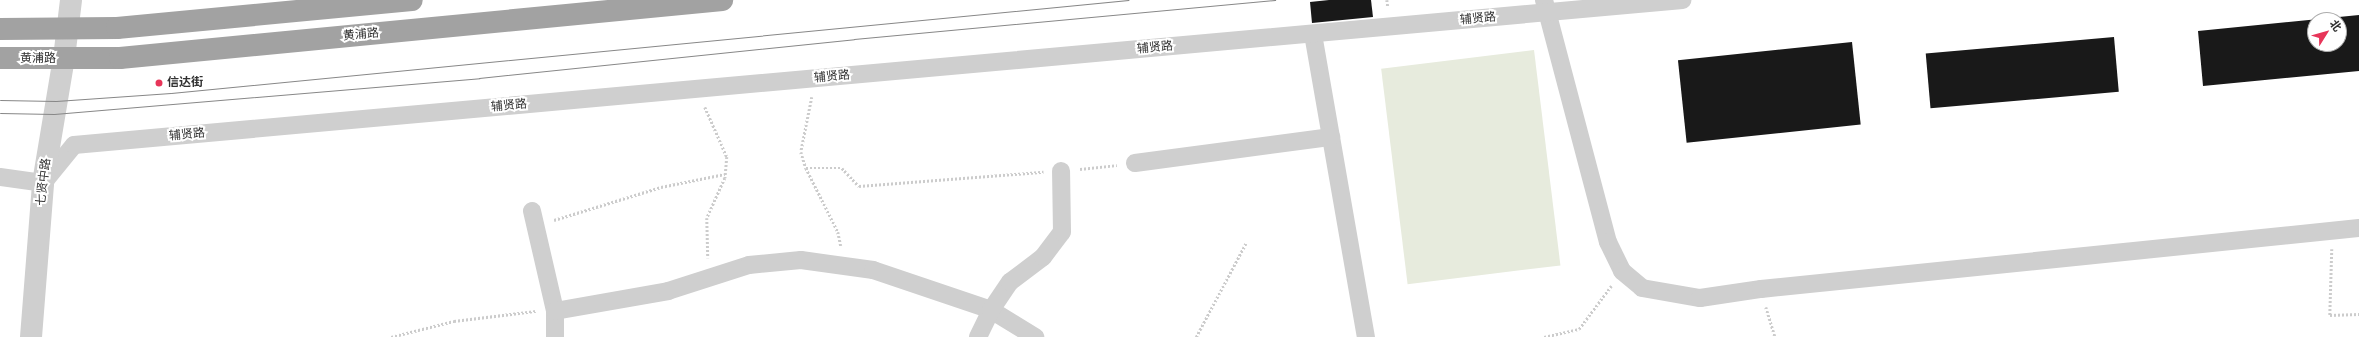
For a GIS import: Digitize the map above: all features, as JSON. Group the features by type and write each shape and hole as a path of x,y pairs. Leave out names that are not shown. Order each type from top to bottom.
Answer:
{"highway":[{"path":"0,29 117,28 412,0"},
{"name":"黄浦路","path":"0,58 128,57 722,0"}],"street":[{"path":"67,29 71,0"},
{"name":"辅贤路","path":"43,182 74,145 1313,34 1546,6 1682,0"},
{"path":"1546,6 1608,242 1622,271 1642,288 1700,298 1761,289 2359,228"},
{"name":"七贤中路","path":"31,337 43,182 64,58 67,29"},
{"path":"1313,34 1366,337"},
{"path":"1135,163 1331,138"},
{"path":"978,337 991,310 1010,282 1043,257 1062,232 1061,171"},
{"path":"0,177 43,182"},
{"path":"534,219 554,310 555,337"},
{"path":"554,310 668,291 749,265 801,260 873,270 991,310 1035,337"}],"path":[{"path":"816,79 801,152 806,168 838,232 845,266"},
{"path":"697,89 727,158 725,174 707,218 708,278"},
{"path":"806,168 842,168 859,186 1061,171 1135,163"},
{"path":"534,219 661,187 725,174"},
{"path":"2332,231 2330,315 2359,314"},
{"path":"1196,337 1246,244"},
{"path":"1544,337 1579,329 1622,271"},
{"path":"1761,289 1775,337"},
{"path":"391,337 454,321 554,310"}],"shaded area":[{"path":"1534,50 1560,265 1408,284 1381,69"}],"building":[{"path":"1329,0 1371,0 1373,17 1312,23 1310,2"},
{"path":"2359,15 2359,71 2203,86 2198,31 2307,20 2307,52 2347,52 2347,16"},
{"path":"2114,37 2119,92 1931,108 1926,53"},
{"path":"1852,42 1861,125 1687,143 1678,60"}],"tram line":[{"path":"0,100 56,101 171,93 1128,0"},
{"path":"0,113 54,114 479,78 854,39 1275,0"}],"place":[{"name":"信达街","path":"159,83"}]}
